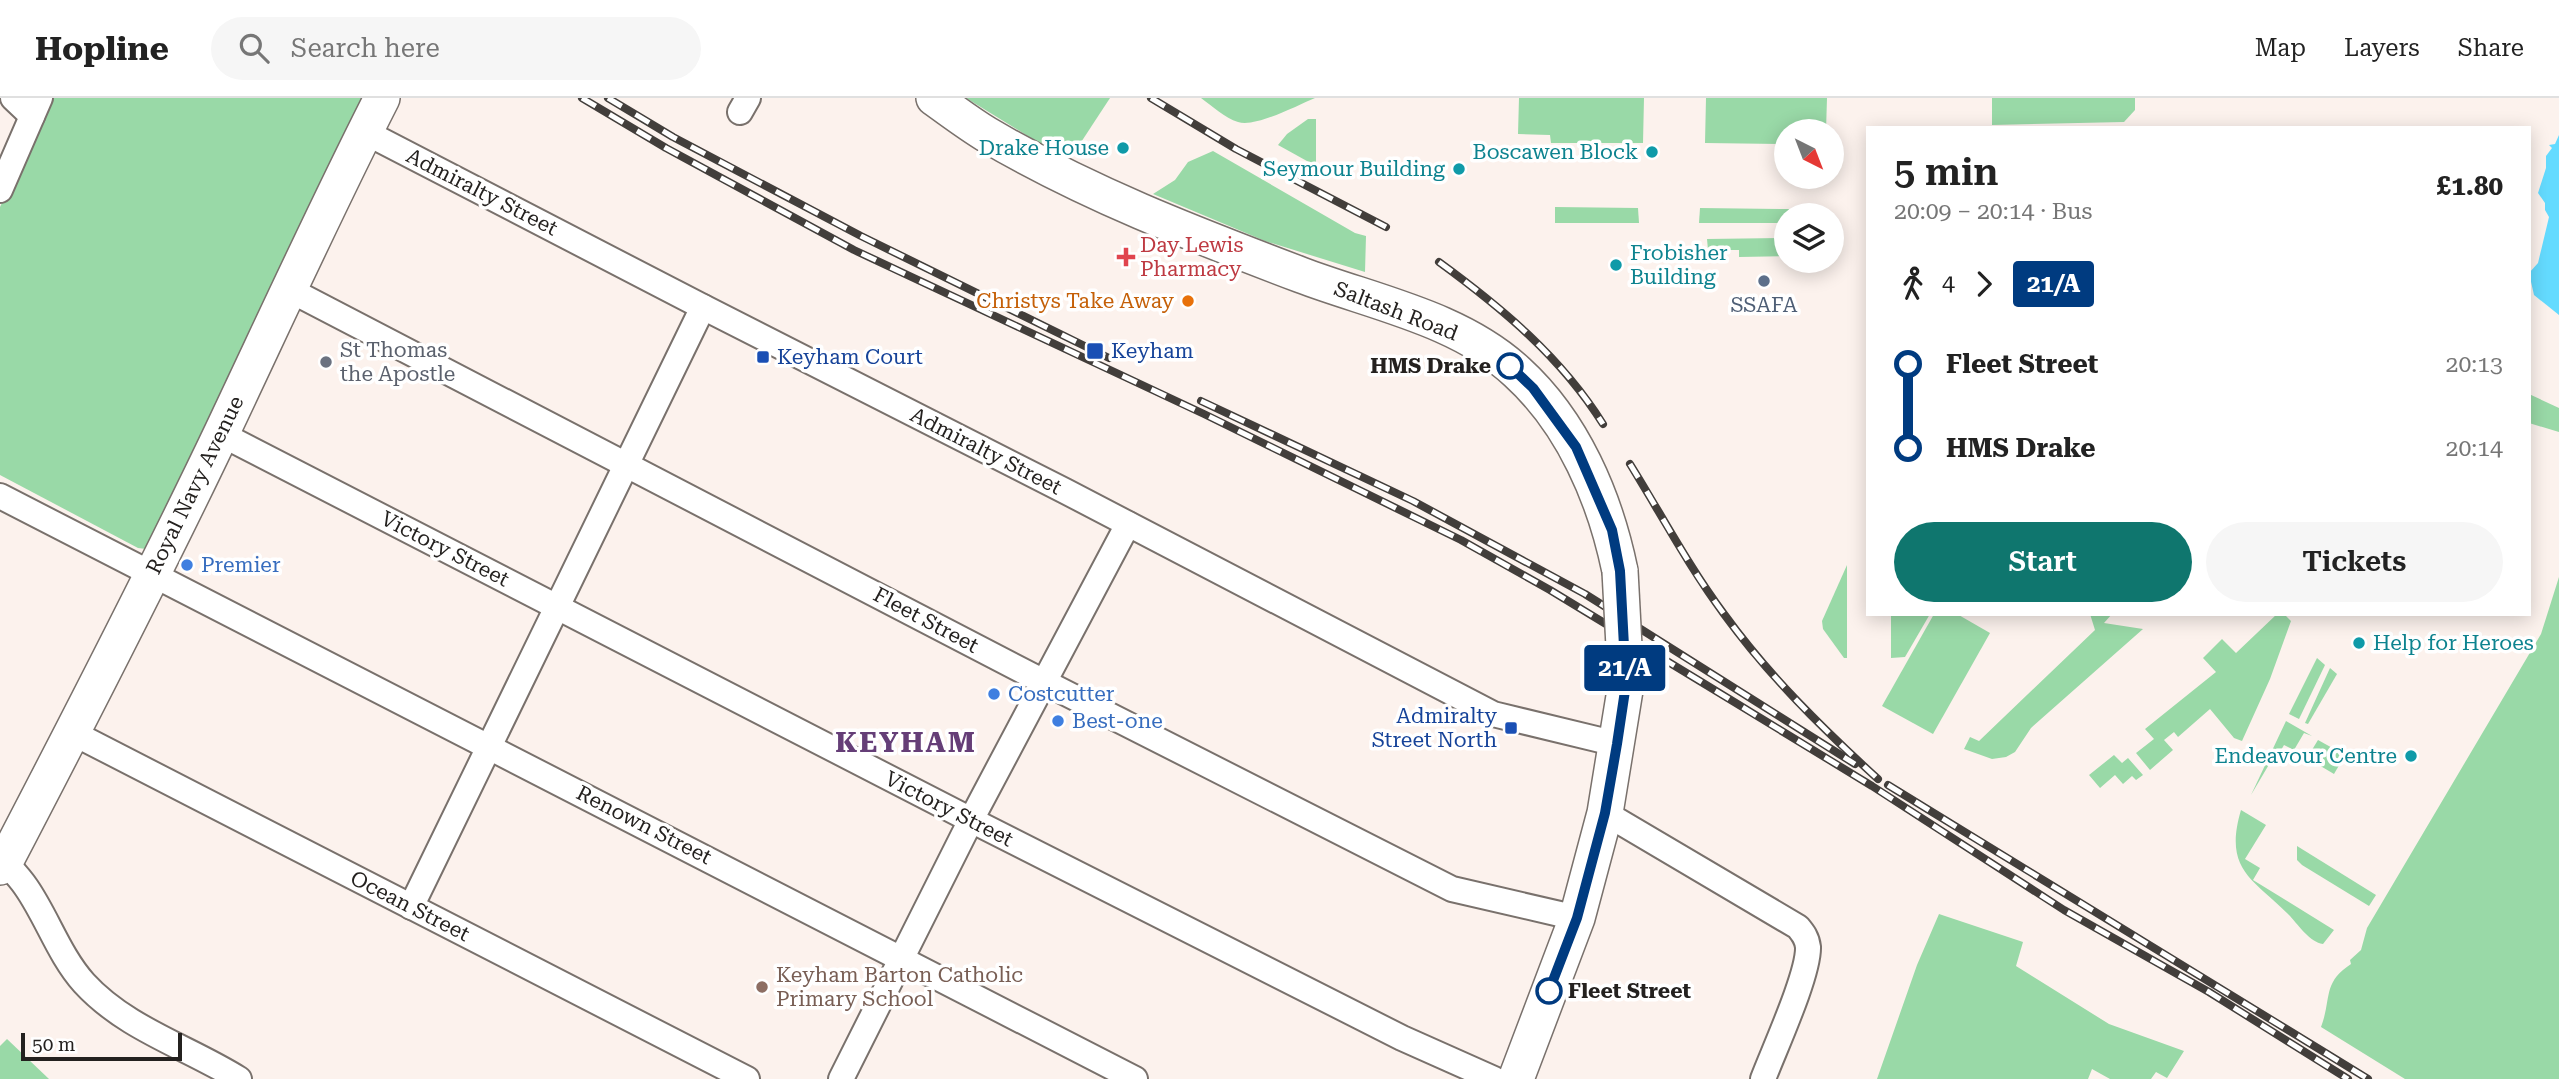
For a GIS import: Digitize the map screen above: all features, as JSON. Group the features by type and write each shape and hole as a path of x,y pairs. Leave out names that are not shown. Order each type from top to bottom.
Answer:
{"main road":[{"name":"Royal Navy Avenue","path":"2,865 73,733 382,98"},
{"name":"Saltash Road","path":"934,98 985,133 1078,184 1199,236 1305,277 1414,314 1452,331 1496,355 1533,388 1576,447 1612,530 1620,571 1626,684 1605,813 1577,918 1516,1079"}],"street":[{"path":"0,190 36,107 13,98"},
{"name":"Admiralty Street","path":"365,132 1493,714 1617,744"},
{"name":"Fleet Street","path":"288,289 1044,682 1452,889 1577,918"},
{"path":"411,907 703,307"},
{"name":"Victory Street","path":"220,435 1402,1038 1494,1079"},
{"name":"Renown Street","path":"0,496 1135,1079"},
{"path":"841,1079 971,820 1128,524"},
{"name":"Ocean Street","path":"73,733 747,1079"},
{"path":"1605,813 1798,927 1805,936 1808,948 1802,976 1763,1079"},
{"path":"2,865 26,886 84,983 118,1012 155,1034 215,1063 239,1079"}],"green space":[{"path":"50,98 364,98 146,549 138,548 0,475 0,207"},
{"path":"966,98 1110,98 1072,156 1036,141"},
{"path":"1201,98 1315,98 1265,119 1245,123 1228,118"},
{"path":"1519,98 1644,98 1643,143 1551,143 1550,135 1518,134"},
{"path":"1706,98 1827,98 1826,119 1774,119 1774,144 1705,143"},
{"path":"1992,98 2135,98 2135,110 2124,122 1992,125"},
{"path":"1308,119 1316,119 1316,166 1278,145 1287,134"},
{"path":"1213,151 1355,233 1366,236 1365,272 1265,241 1153,194 1175,180 1188,162"},
{"path":"1555,207 1638,208 1639,223 1555,223"},
{"path":"1700,208 1774,209 1774,223 1699,223"},
{"path":"1774,238 1774,256 1739,257 1739,250 1708,250 1707,239"},
{"path":"2531,395 2559,408 2559,432 2531,424"},
{"path":"1847,565 1847,658 1844,658 1823,629 1822,621"},
{"path":"2559,577 2559,1079 2405,1079 2321,1027 2329,992 2336,978 2361,950 2367,928 2541,634"},
{"path":"1891,616 1929,616 1905,657 1891,658"},
{"path":"1933,616 1960,616 1990,633 1933,734 1882,706"},
{"path":"2091,616 2110,616 2104,623 2143,629 2031,728 2015,752 2006,757 1992,759 1964,749 1970,737 1979,741 2095,630"},
{"path":"2275,616 2286,616 2291,621 2270,679 2242,741 2234,738 2210,709 2178,737 2174,732 2164,740 2173,750 2150,770 2136,753 2154,739 2145,729 2216,672 2203,658 2222,639 2236,653"},
{"path":"2317,658 2325,665 2299,719 2289,714"},
{"path":"2330,668 2337,674 2308,724 2305,723"},
{"path":"2286,721 2312,736 2304,733 2294,750 2284,745 2277,757 2274,756 2251,795"},
{"path":"2318,740 2345,755 2334,774 2307,758"},
{"path":"2114,755 2122,763 2128,758 2143,775 2136,780 2132,776 2123,784 2115,775 2100,788 2089,775"},
{"path":"2241,810 2266,825 2245,859 2260,868 2253,880 2334,930 2323,944 2305,933 2245,872 2236,847 2236,831"},
{"path":"2297,846 2376,895 2369,906 2302,865 2297,860"},
{"path":"1939,914 2023,942 2016,966 2109,1024 2184,1051 2167,1078 2156,1072 2151,1079 2110,1079 2092,1069 2088,1079 1877,1079 1917,965"},
{"path":"7,1039 49,1079 0,1079 0,1046"}],"water":[{"path":"2559,135 2559,315 2534,295 2531,282 2531,271 2538,263 2549,217 2545,203 2538,193 2546,168 2546,156 2552,148 2549,145 2555,144"}],"railway":[{"path":"582,98 666,148 854,250 1204,414 1461,540 1550,590 1872,786 2064,910 2209,992 2348,1079"},
{"path":"608,98 673,137 861,236 1109,358"},
{"path":"1151,98 1236,149 1386,227"},
{"path":"1439,262 1529,335 1569,377 1603,424"},
{"path":"1201,401 1413,501 1585,594 1855,764"},
{"path":"1630,464 1699,578 1741,637 1797,701 1878,779"},
{"path":"1888,785 2368,1079"}],"bus line":[{"name":"21/A","path":"1510,366 1548,406 1576,447 1612,530 1620,571 1626,684 1617,744 1605,813 1577,918 1549,991"}],"place":[{"name":"Drake House","path":"1123,148"},
{"name":"Boscawen Block","path":"1652,152"},
{"name":"Seymour Building","path":"1459,169"},
{"name":"Day Lewis Pharmacy","path":"1126,257"},
{"name":"Frobisher Building","path":"1616,265"},
{"name":"SSAFA","path":"1764,281"},
{"name":"Christys Take Away","path":"1188,301"},
{"name":"Keyham","path":"1095,351"},
{"name":"Keyham Court","path":"763,357"},
{"name":"St Thomas the Apostle","path":"326,362"},
{"name":"HMS Drake","path":"1510,366"},
{"name":"Premier","path":"187,565"},
{"name":"Help for Heroes","path":"2359,643"},
{"name":"Costcutter","path":"994,694"},
{"name":"Best-one","path":"1058,721"},
{"name":"Admiralty Street North","path":"1511,728"},
{"name":"Endeavour Centre","path":"2411,756"},
{"name":"Keyham Barton Catholic Primary School","path":"762,987"},
{"name":"Fleet Street","path":"1549,991"}],"district":[{"name":"KEYHAM","path":"906,742"}]}
